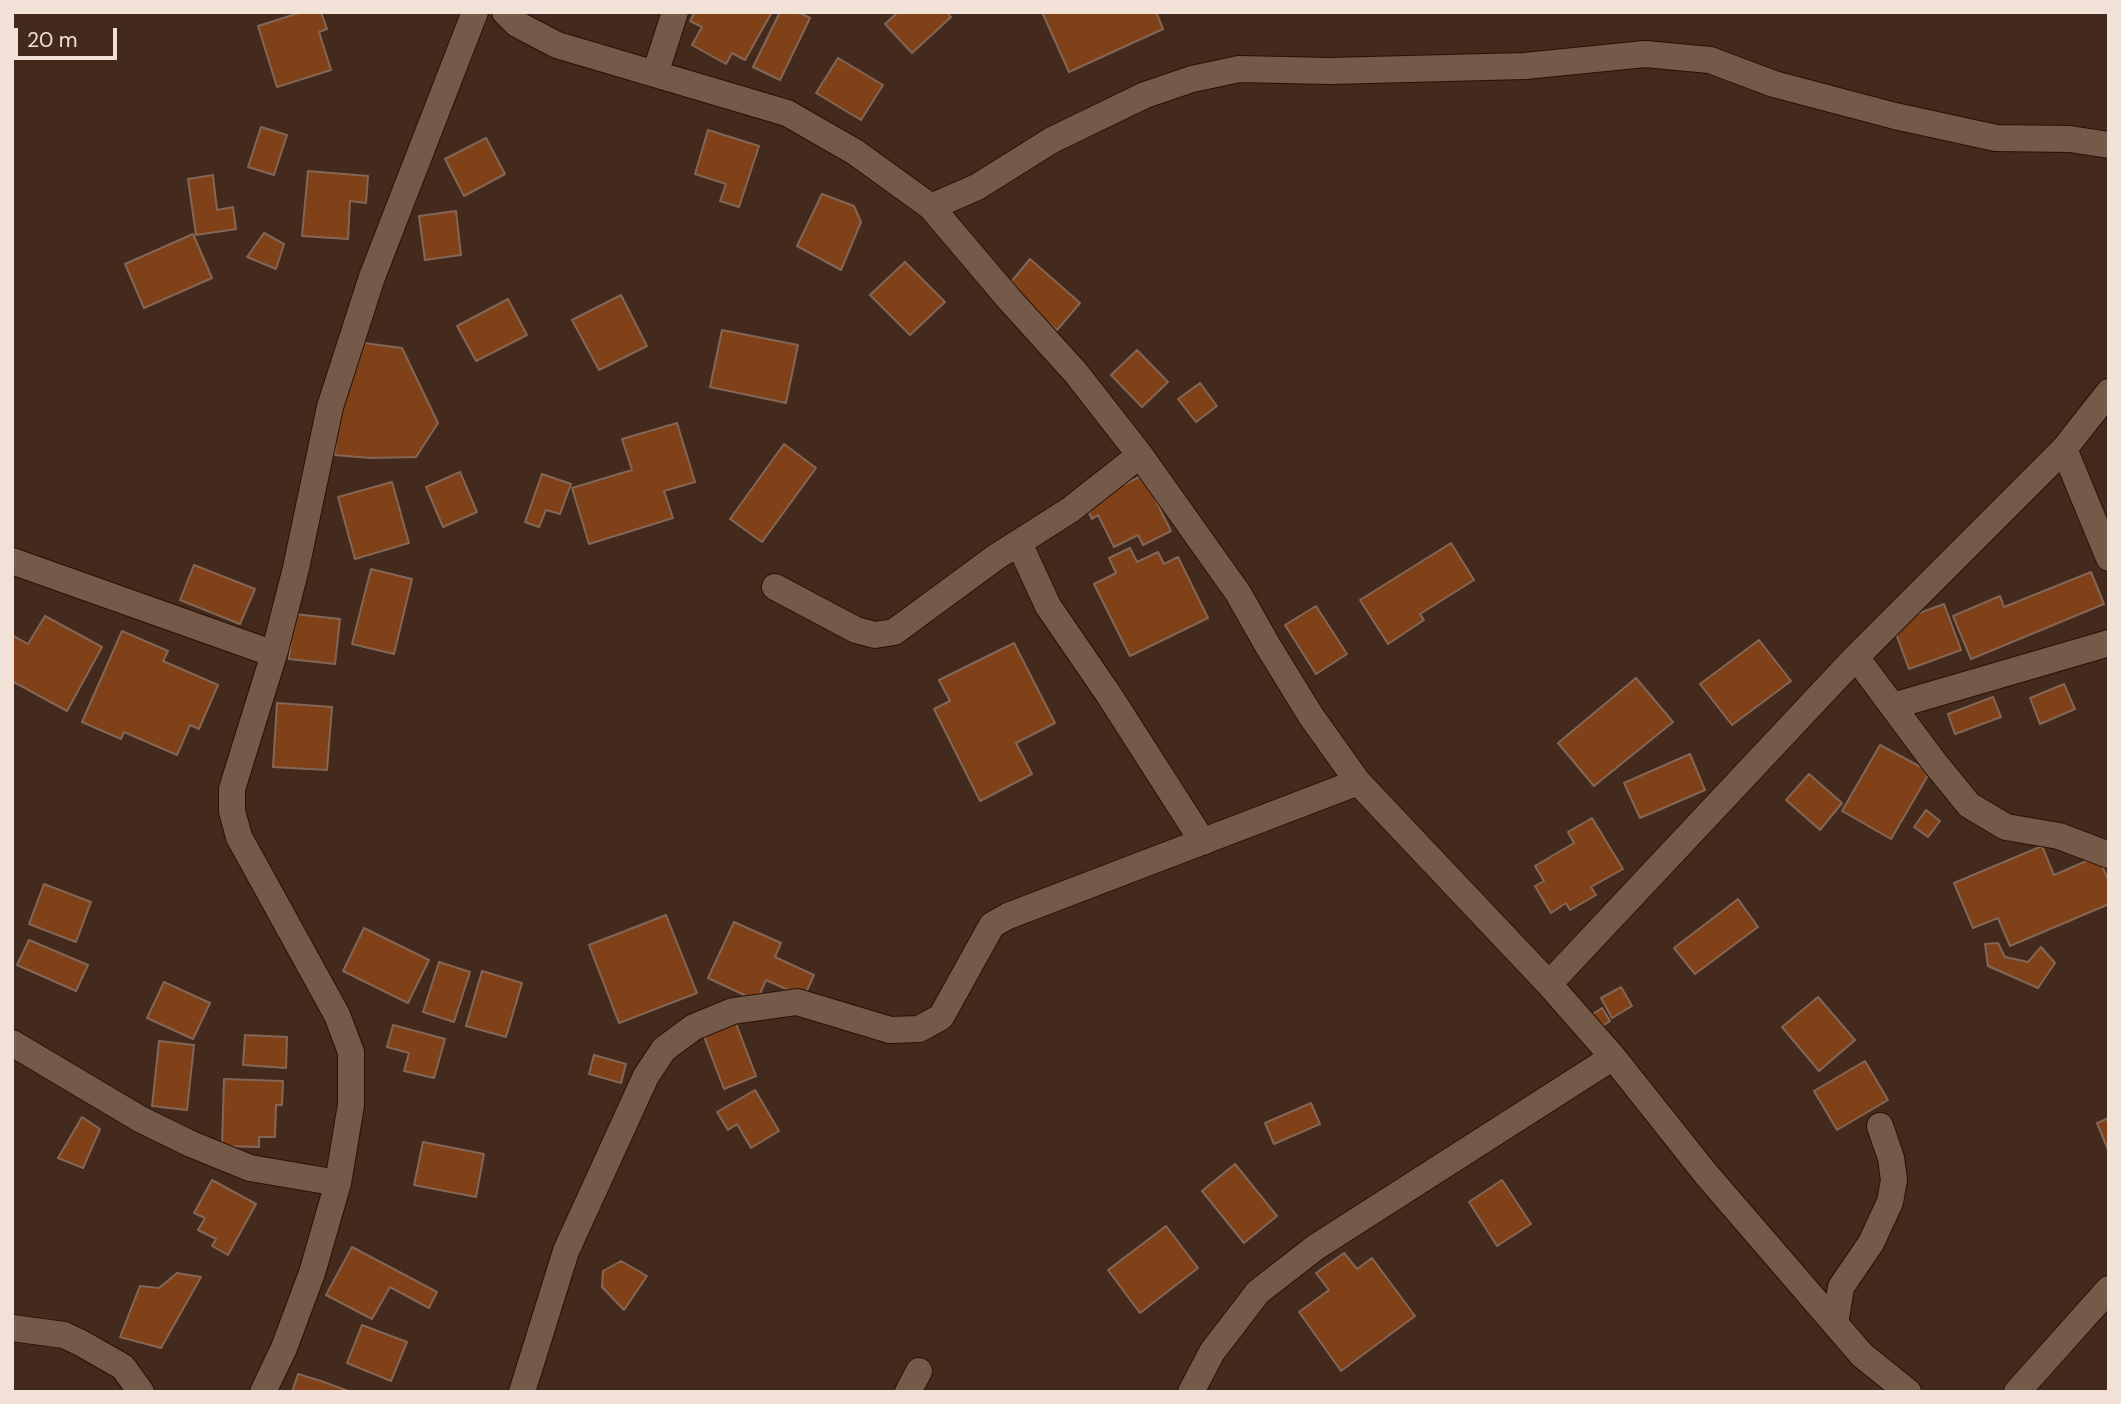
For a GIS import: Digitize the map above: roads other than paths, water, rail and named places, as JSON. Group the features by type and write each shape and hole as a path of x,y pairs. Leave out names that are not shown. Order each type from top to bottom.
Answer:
{"street":[{"path":"263,1392 284,1348 312,1273 338,1183 351,1105 351,1052 337,1015 239,837 232,811 232,789 274,654 296,568 330,407 372,276 474,12"},
{"path":"505,12 517,24 557,45 788,113 855,152 931,207 1076,373 1140,455 1238,593 1311,716 1358,782 1549,984 1613,1057 1706,1174 1862,1355 1908,1392"},
{"path":"655,74 675,12"},
{"path":"931,207 977,187 1052,140 1145,95 1192,79 1239,69 1330,72 1525,66 1645,54 1710,60 1774,84 1895,116 1996,138 2070,139 2109,145"},
{"path":"1549,984 1856,657 2064,449 2109,392"},
{"path":"2064,449 2109,558"},
{"path":"775,587 856,630 876,635 894,632 1070,510 1140,455"},
{"path":"1019,543 1048,606 1109,695 1203,842"},
{"path":"12,561 274,654"},
{"path":"1893,706 2109,643"},
{"path":"1856,657 1969,805 2006,827 2059,836 2109,855"},
{"path":"522,1392 566,1251 646,1076 664,1049 694,1027 733,1011 797,1002 890,1030 919,1029 941,1017 992,925 1008,916 1358,782"},
{"path":"12,1043 140,1119 191,1144 250,1168 338,1183"},
{"path":"1191,1392 1212,1352 1258,1292 1316,1247 1613,1057"},
{"path":"1835,1324 1840,1287 1871,1243 1890,1202 1894,1180 1891,1158 1880,1126"},
{"path":"2017,1392 2109,1289"},
{"path":"12,1328 64,1335 81,1343 123,1367 141,1392"}]}
